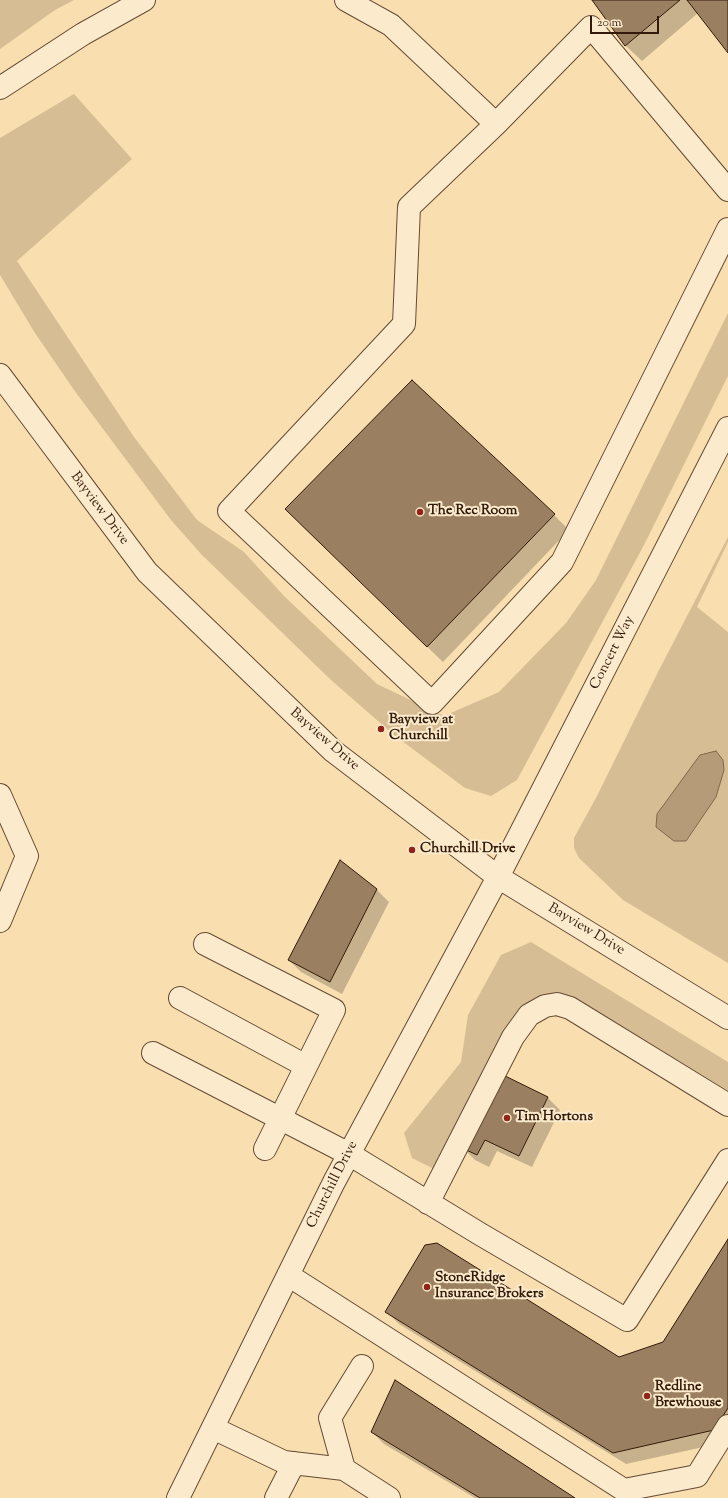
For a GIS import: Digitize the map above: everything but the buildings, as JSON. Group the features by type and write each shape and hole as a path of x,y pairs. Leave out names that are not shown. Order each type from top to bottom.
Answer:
{"street":[{"path":"83,34 125,0"},
{"path":"0,88 83,34 144,0"},
{"path":"346,0 391,25 496,124"},
{"path":"377,0 391,25"},
{"path":"728,190 591,27 496,124 409,207 404,324 229,511 432,703 562,562 728,229"},
{"name":"Bayview Drive","path":"0,375 147,572 333,751 498,877 728,1018"},
{"name":"Concert Way","path":"498,877 728,428"},
{"path":"0,795 27,856 0,921"},
{"name":"Churchill Drive","path":"178,1498 288,1274 349,1154 498,877"},
{"path":"205,944 334,1010 265,1149"},
{"path":"180,998 306,1066"},
{"path":"428,1203 513,1037 529,1015 545,1006 557,1004 570,1008 728,1105"},
{"path":"153,1053 349,1154 428,1203 627,1320 728,1160"},
{"path":"288,1274 624,1490 697,1476 728,1426"},
{"path":"344,1469 330,1418 362,1366"},
{"path":"213,1428 284,1462 344,1469 389,1498"},
{"path":"276,1498 294,1463"}],"shaded area":[{"path":"0,0 74,0 55,10 0,49"},
{"path":"74,94 132,159 17,261 134,437 197,520 244,552 284,596 377,684 444,716 499,692 566,623 596,580 728,313 728,376 644,545 517,780 491,796 465,788 394,735 331,680 201,554 171,520 74,390 35,333 0,275 0,138"},
{"path":"728,537 728,542 697,607 728,632 728,963 623,900 579,858 574,848 574,838 597,796 658,672"},
{"path":"716,751 723,760 724,770 716,797 686,841 674,841 656,827 657,814 700,755"},
{"path":"531,942 728,1062 728,1091 611,1024 540,1003 451,1157 432,1168 412,1158 404,1133 461,1062 468,1015 501,955"}],"place":[{"name":"The Rec Room","path":"420,512"},
{"name":"Bayview at Churchill","path":"381,729"},
{"name":"Churchill Drive","path":"412,850"},
{"name":"Tim Hortons","path":"507,1118"},
{"name":"StoneRidge Insurance Brokers","path":"427,1287"},
{"name":"Redline Brewhouse","path":"647,1396"}]}
